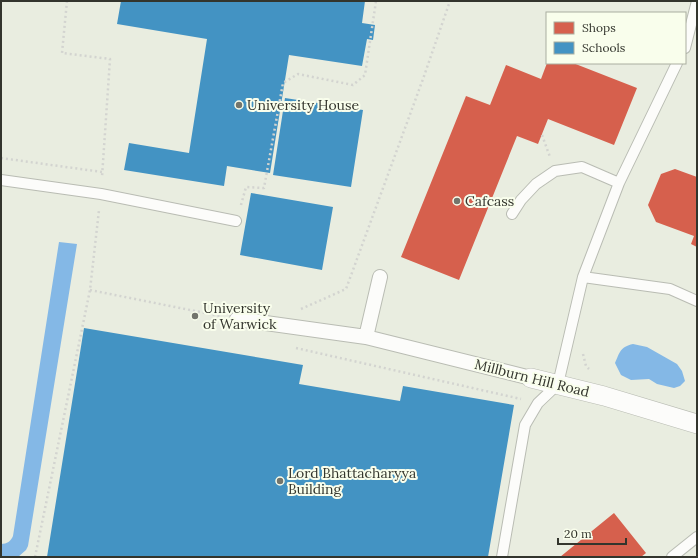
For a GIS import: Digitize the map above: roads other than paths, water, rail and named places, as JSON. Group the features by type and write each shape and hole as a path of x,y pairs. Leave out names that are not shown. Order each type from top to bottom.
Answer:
{"street":[{"path":"366,337 380,277"},
{"name":"Millburn Hill Road","path":"237,319 366,337 604,396 697,424"}],"lane":[{"path":"686,44 697,1"},
{"path":"502,557 525,425 538,403 558,384 583,277 619,183 677,64"},
{"path":"512,214 521,200 536,184 555,170 582,167 619,183"},
{"path":"1,180 101,194 236,221"},
{"path":"583,277 670,289 697,301"},
{"path":"672,557 697,537"}],"water":[{"path":"59,242 77,244 28,546 26,550 18,557 1,557 1,544 8,542 13,536"},
{"path":"633,344 647,347 677,364 682,371 685,381 680,386 674,388 657,384 649,379 631,380 621,375 615,363 623,348"}],"place":[{"name":"University House","path":"239,105"},
{"name":"Cafcass","path":"457,201"},
{"name":"University of Warwick","path":"195,316"},
{"name":"Lord Bhattacharyya Building","path":"280,481"}]}
